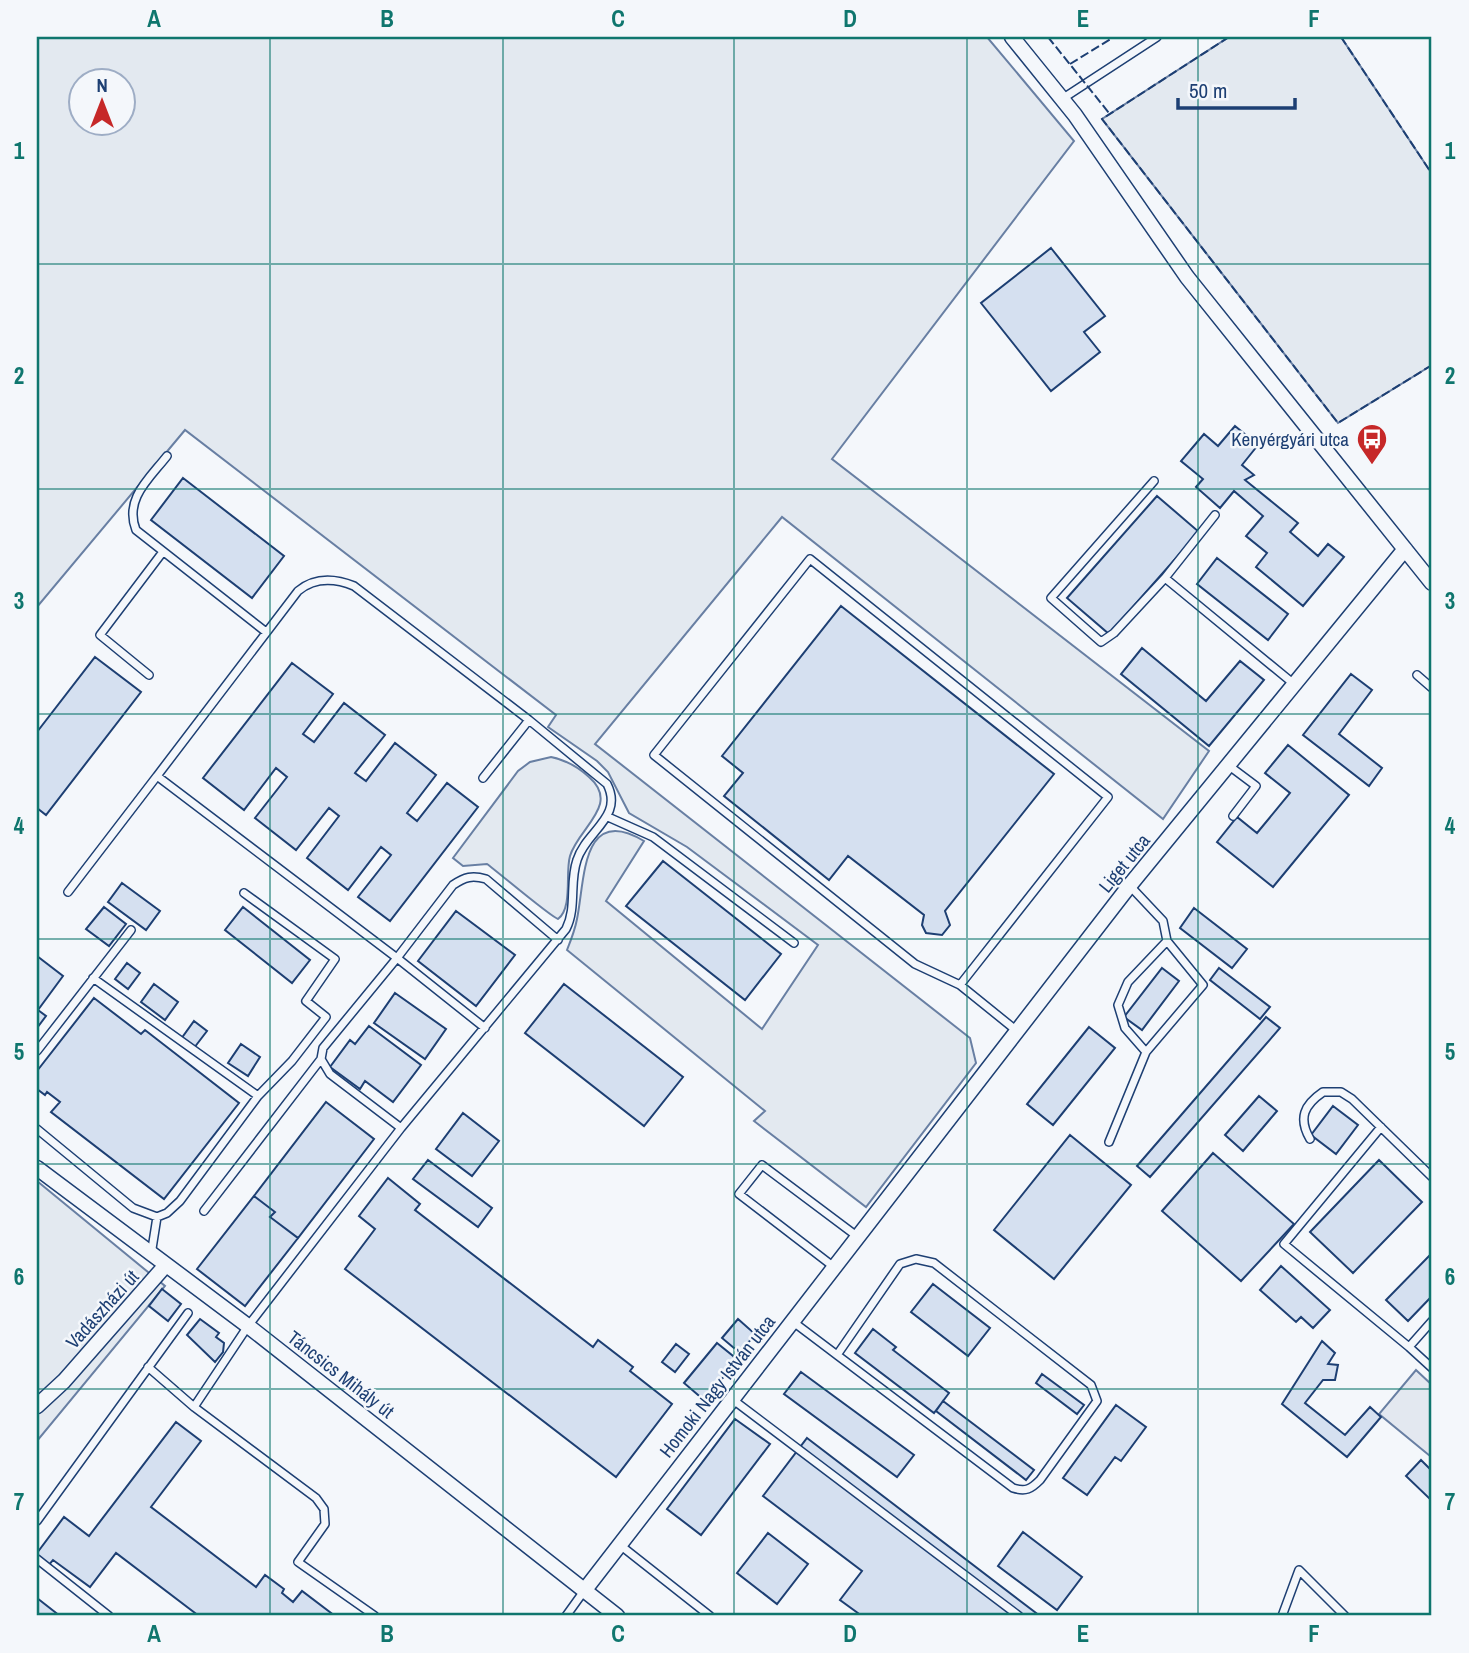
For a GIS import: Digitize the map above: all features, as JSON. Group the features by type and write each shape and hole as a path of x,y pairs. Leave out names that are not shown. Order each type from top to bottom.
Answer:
{"street":[{"path":"1012,37 1062,99 1187,277 1432,583"},
{"name":"Liget utca","path":"881,1207 1130,885 1405,550"},
{"name":"Táncsics Mihály út","path":"37,1168 164,1266 248,1326 617,1616"},
{"name":"Homoki Nagy István utca","path":"584,1591 881,1207"},
{"name":"Vadászházi út","path":"37,1406 64,1381 164,1266"}],"lane":[{"path":"1062,99 1157,37"},
{"path":"167,456 133,499 131,511 136,530 266,632"},
{"path":"1154,481 1051,597 1101,642 1114,633 1165,578 1215,515"},
{"path":"149,675 100,635 162,553"},
{"path":"960,985 1108,797 810,559 654,755 915,964 960,985 1017,1031"},
{"path":"1165,578 1295,684"},
{"path":"68,892 266,632 307,584 316,580 342,581 354,586 529,720 607,784 612,800 608,817 577,859 572,917 558,940 401,1128 248,1326 194,1408"},
{"path":"1417,675 1432,688"},
{"path":"483,778 529,720"},
{"path":"1228,765 1256,786 1233,816"},
{"path":"157,776 485,1028"},
{"path":"608,817 653,836 793,943"},
{"path":"204,1211 320,1059 330,1039 453,885 464,878 475,876 499,887 558,940"},
{"path":"1109,1142 1146,1052 1203,985 1167,941 1163,920 1130,885"},
{"path":"37,1129 133,1208 157,1217 167,1213 180,1201 258,1096 292,1060 326,1017 306,1001 335,959 244,893"},
{"path":"37,1051 131,930"},
{"path":"1146,1052 1125,1028 1118,1005 1129,982 1167,941"},
{"path":"93,978 258,1096"},
{"path":"320,1059 330,1074 401,1128"},
{"path":"1310,1139 1305,1129 1303,1113 1312,1099 1323,1092 1341,1092 1352,1099 1432,1177"},
{"path":"1381,1127 1284,1244 1432,1368"},
{"path":"834,1267 739,1194 762,1165 858,1237"},
{"path":"151,1256 157,1217"},
{"path":"792,1321 837,1355 1021,1490 1028,1490 1040,1480 1097,1401 1091,1385 934,1263 923,1259 900,1264 837,1355"},
{"path":"37,1521 188,1313"},
{"path":"1409,1347 1432,1321"},
{"path":"148,1367 194,1408 316,1498 324,1509 325,1524 299,1562 375,1616"},
{"path":"732,1399 1019,1616"},
{"path":"618,1544 710,1616"},
{"path":"37,1559 109,1616"},
{"path":"1282,1616 1299,1570 1345,1616"},
{"path":"566,1616 584,1591"}],"shaded area":[{"path":"37,37 987,37 1074,141 832,459 1209,751 1163,819 782,517 595,744 970,1038 976,1063 866,1207 754,1121 765,1111 567,950 576,923 590,852 597,839 608,832 623,832 644,841 606,901 762,1029 818,945 687,847 629,813 608,772 597,761 548,727 556,715 185,430 37,607"},
{"path":"1229,37 1341,37 1432,174 1432,365 1338,423 1102,119"},
{"path":"551,757 585,773 598,787 601,797 594,817 570,856 566,907 558,919 487,864 463,866 453,858 518,771 530,762"},
{"path":"37,1181 165,1286 37,1441"},
{"path":"1416,1370 1432,1385 1430,1456 1379,1414"}],"building":[{"path":"1051,248 1105,316 1084,332 1100,352 1051,391 981,303"},
{"path":"1235,426 1258,445 1242,465 1254,475 1245,480 1298,523 1290,532 1318,556 1328,544 1344,557 1303,606 1256,567 1267,553 1246,536 1263,516 1234,491 1220,508 1196,487 1203,479 1181,461 1204,434 1218,446"},
{"path":"183,478 284,556 252,598 151,520"},
{"path":"1157,496 1199,532 1109,634 1067,598"},
{"path":"1217,558 1288,614 1268,640 1197,584"},
{"path":"841,606 1054,774 945,911 950,925 942,935 926,933 922,925 924,915 848,856 829,880 724,796 743,773 722,756"},
{"path":"1142,648 1206,701 1240,661 1264,680 1209,746 1121,674"},
{"path":"95,657 141,692 46,815 37,808 37,732"},
{"path":"292,663 333,694 303,734 314,742 344,703 385,735 355,773 366,781 395,743 436,775 407,813 417,821 447,783 478,807 390,921 358,897 391,855 381,847 348,890 307,858 339,816 329,808 296,850 255,818 287,777 276,768 244,810 203,778"},
{"path":"1351,674 1372,690 1339,734 1382,768 1369,786 1303,735"},
{"path":"1288,745 1349,795 1273,887 1217,842 1237,817 1257,833 1290,793 1265,773"},
{"path":"663,861 781,954 745,1000 626,906"},
{"path":"122,883 160,911 146,930 108,902"},
{"path":"104,907 126,924 109,946 86,929"},
{"path":"243,907 310,960 292,983 225,930"},
{"path":"1194,908 1247,949 1232,968 1180,928"},
{"path":"456,911 515,955 476,1006 418,961"},
{"path":"37,956 63,976 38,1010 46,1016 37,1028"},
{"path":"127,963 140,973 128,989 115,979"},
{"path":"1162,968 1179,981 1142,1030 1124,1017"},
{"path":"1219,968 1270,1007 1260,1019 1210,980"},
{"path":"154,984 178,1002 165,1020 141,1002"},
{"path":"564,984 683,1077 644,1126 525,1033"},
{"path":"395,993 446,1029 425,1059 374,1023"},
{"path":"94,998 141,1034 145,1030 239,1103 164,1199 51,1112 60,1102 47,1092 45,1095 37,1089 37,1071"},
{"path":"1266,1017 1280,1028 1150,1177 1137,1166"},
{"path":"194,1021 207,1031 194,1048 181,1039"},
{"path":"369,1026 421,1065 393,1102 365,1081 360,1089 330,1067 350,1040 355,1044"},
{"path":"1089,1027 1115,1048 1053,1125 1027,1104"},
{"path":"241,1044 260,1057 248,1076 228,1063"},
{"path":"1259,1096 1277,1111 1243,1151 1225,1135"},
{"path":"326,1102 374,1139 298,1238 270,1217 275,1212 254,1196"},
{"path":"1333,1106 1358,1125 1336,1154 1311,1135"},
{"path":"463,1113 499,1141 472,1176 436,1149"},
{"path":"1070,1135 1131,1185 1054,1279 994,1230"},
{"path":"1213,1153 1294,1224 1241,1281 1162,1211"},
{"path":"428,1160 492,1208 478,1227 413,1179"},
{"path":"1379,1160 1422,1202 1353,1273 1310,1232"},
{"path":"388,1178 420,1204 415,1210 593,1347 598,1340 633,1367 630,1371 672,1404 616,1477 345,1269 375,1229 359,1216"},
{"path":"254,1196 275,1212 270,1217 298,1238 245,1306 197,1269"},
{"path":"1432,1253 1432,1296 1408,1321 1386,1300"},
{"path":"1281,1266 1330,1310 1313,1328 1301,1317 1296,1322 1260,1290"},
{"path":"933,1284 990,1328 968,1356 911,1312"},
{"path":"162,1289 181,1304 168,1321 149,1306"},
{"path":"200,1319 219,1333 216,1337 224,1343 223,1352 215,1362 187,1335"},
{"path":"738,1319 755,1334 740,1353 722,1338"},
{"path":"873,1329 896,1347 893,1350 949,1393 934,1413 855,1353"},
{"path":"1322,1341 1335,1353 1328,1364 1338,1365 1335,1380 1323,1380 1305,1403 1345,1435 1370,1407 1381,1417 1347,1457 1282,1404"},
{"path":"717,1343 738,1360 704,1400 684,1383"},
{"path":"676,1344 689,1354 675,1372 662,1362"},
{"path":"801,1372 914,1455 897,1477 784,1394"},
{"path":"1042,1374 1084,1405 1077,1414 1036,1383"},
{"path":"943,1401 1034,1470 1026,1480 936,1411"},
{"path":"1116,1405 1146,1427 1121,1461 1115,1457 1087,1495 1063,1478"},
{"path":"735,1419 770,1444 701,1535 667,1509"},
{"path":"176,1422 201,1441 151,1507 256,1587 265,1575 284,1589 282,1593 293,1602 302,1591 335,1616 199,1616 116,1553 90,1587 53,1560 48,1566 37,1558 37,1553 64,1517 89,1536"},
{"path":"807,1438 1040,1616 862,1616 840,1600 862,1571 763,1496"},
{"path":"1421,1460 1432,1471 1432,1501 1406,1476"},
{"path":"1023,1532 1082,1577 1057,1610 998,1566"},
{"path":"768,1533 808,1564 777,1604 737,1573"},
{"path":"37,1598 60,1616 37,1616"}],"fence":[{"path":"1048,37 1109,113"},
{"path":"1070,64 1114,37"},
{"path":"1229,37 1102,119 1338,423 1432,365"},
{"path":"1341,37 1432,174"}],"place":[{"name":"Kenyérgyári utca","path":"1372,466"}]}
